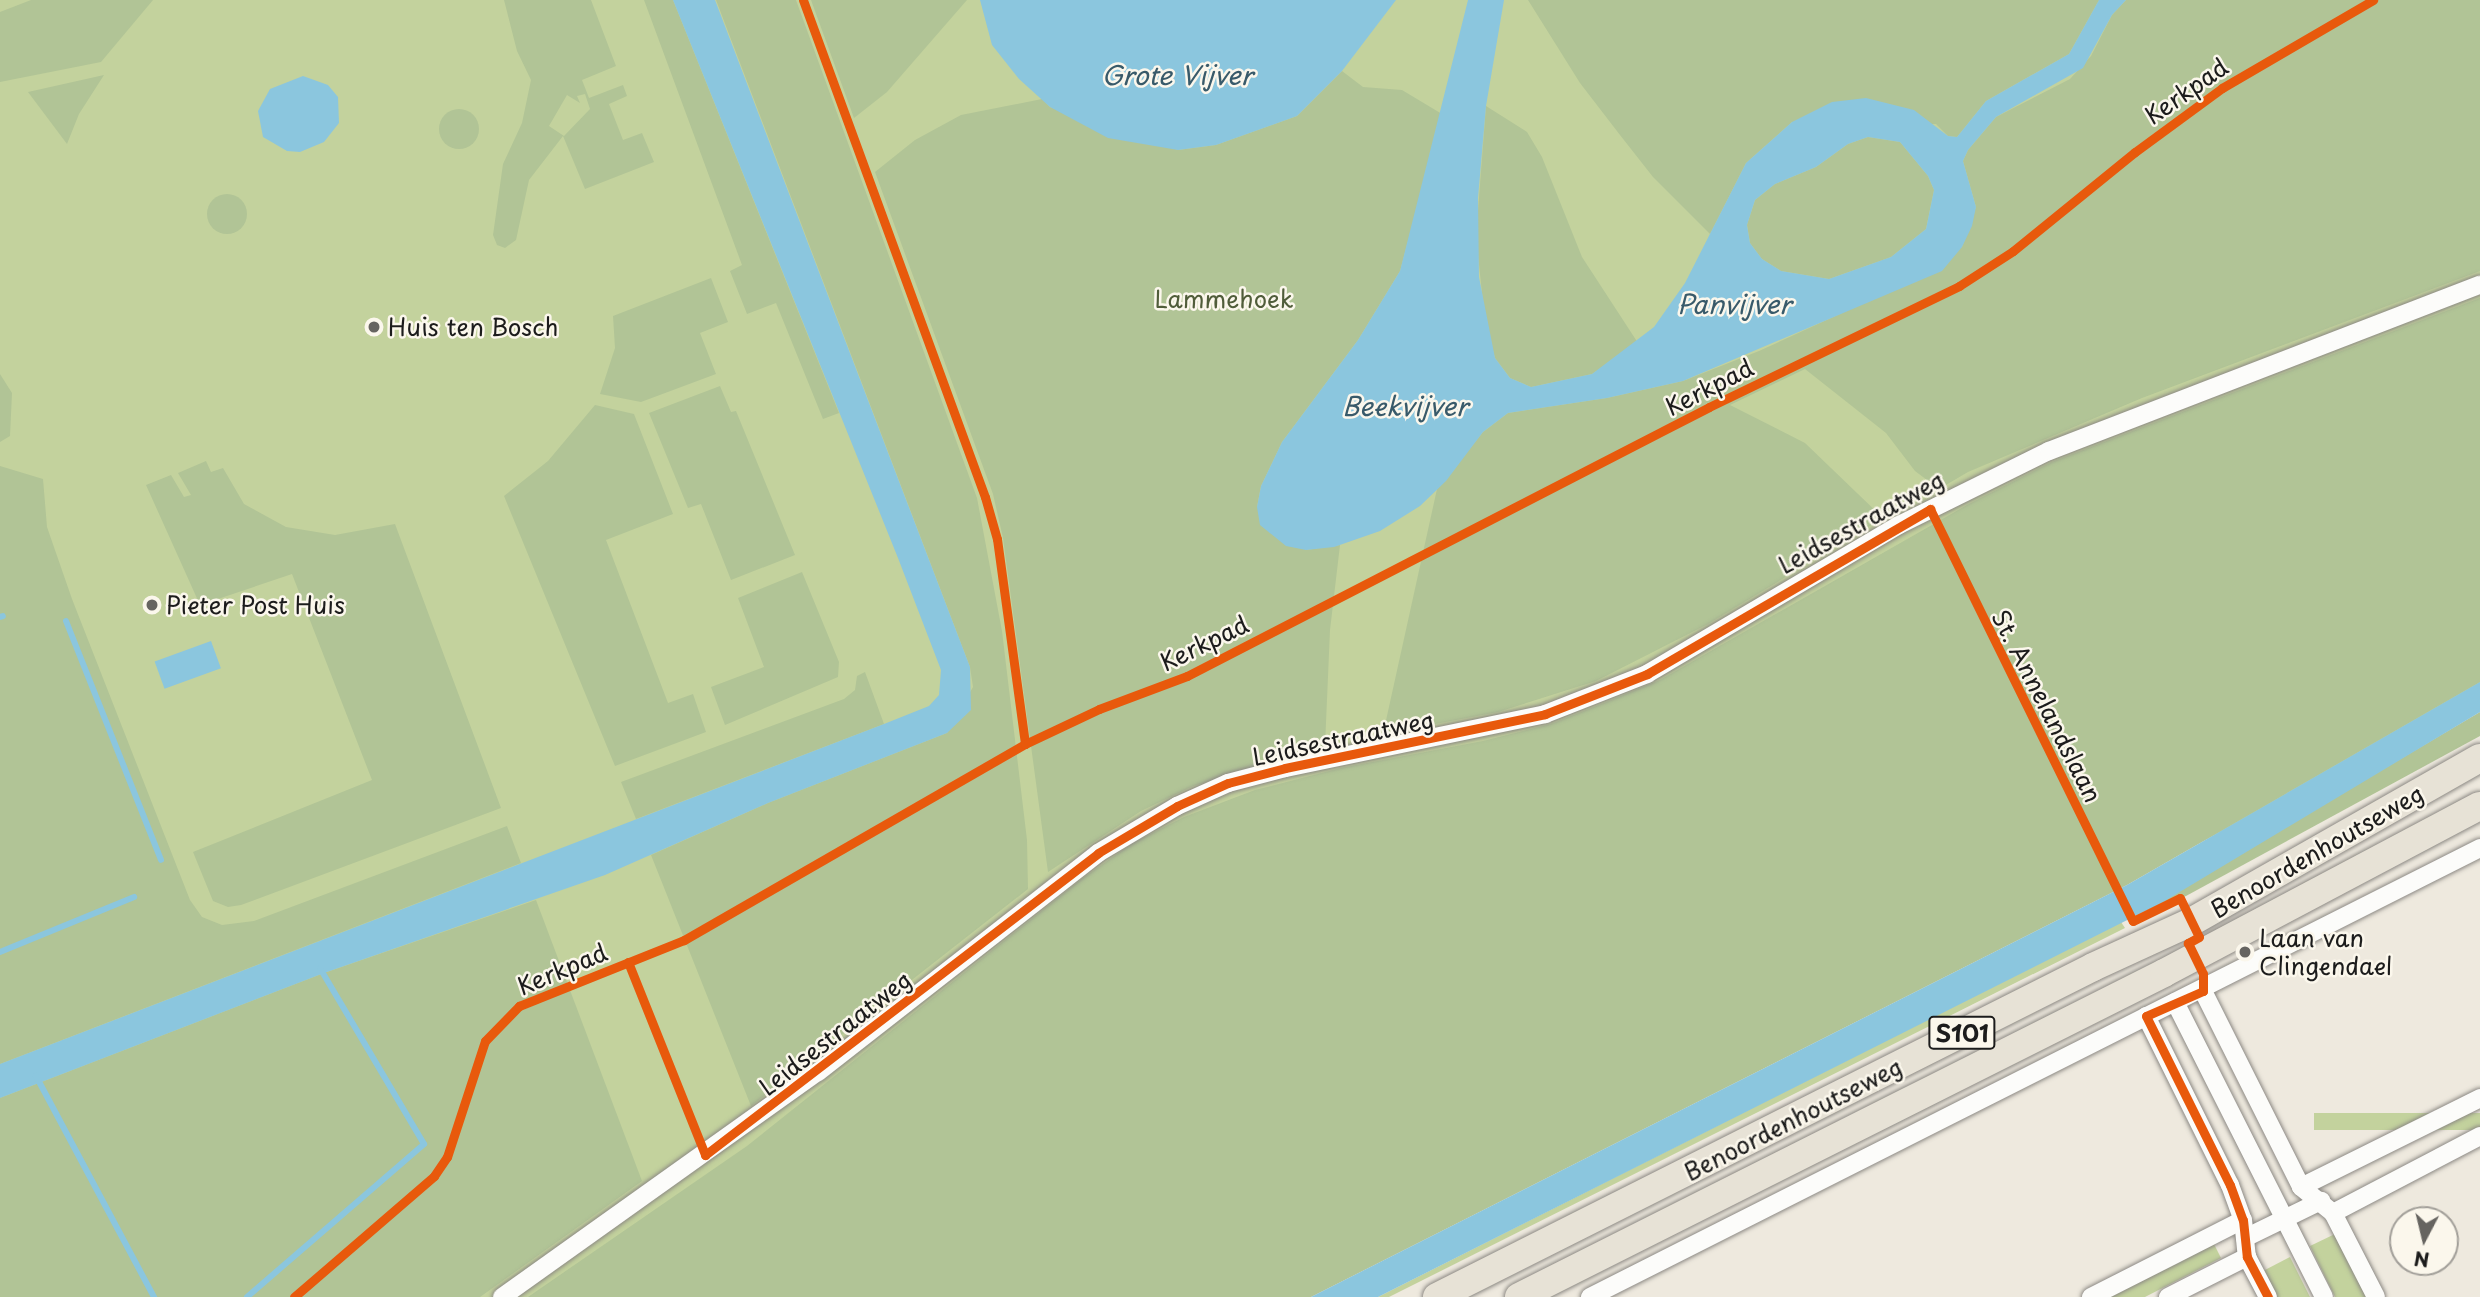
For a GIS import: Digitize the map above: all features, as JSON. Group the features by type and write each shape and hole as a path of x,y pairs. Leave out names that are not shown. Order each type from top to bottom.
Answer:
{"main road":[{"name":"Benoordenhoutseweg","path":"1437,1297 2093,967 2191,922 2480,758"},
{"name":"Benoordenhoutseweg","path":"1519,1297 2164,973 2480,806"}],"street":[{"name":"Leidsestraatweg","path":"502,1297 818,1072 1098,853 1177,806 1228,783 1284,768 1545,714 1647,674 1899,525 2049,451 2480,285"},
{"path":"1590,1297 2146,1016 2203,991 2480,848"},
{"path":"2203,991 2301,1187 2327,1207 2376,1297"},
{"path":"2175,1002 2324,1297"},
{"path":"2146,1016 2244,1229 2248,1257 2268,1297"},
{"path":"2301,1187 2480,1098"},
{"path":"2091,1297 2244,1229 2327,1207 2480,1136"},
{"path":"2168,1297 2248,1257"}],"green space":[{"name":"Lammehoek","path":"0,0 2480,0 2480,700 1308,1297 0,1297"},
{"path":"31,0 153,0 101,62 0,82 0,12"},
{"path":"504,0 591,0 616,66 582,80 589,98 623,85 627,96 609,104 623,140 642,133 654,162 585,189 563,136 529,180 516,240 505,248 497,245 493,235 503,164 522,123 531,80 517,51","holes":["585,94 590,109 564,136 549,126 567,95 580,103 577,96"]},
{"path":"644,0 673,0 839,413 823,419 776,303 747,314 730,271 742,265"},
{"path":"716,0 796,0 977,498 1002,631 1027,840 1028,889 751,1106 651,855 768,803 947,733 973,687 970,667"},
{"path":"811,0 967,0 887,92 854,118"},
{"path":"1528,0 2099,0 2069,54 1986,101 1957,137 1948,136 1936,124 1792,122 1746,163 1710,234 1653,177 1620,135 1580,83"},
{"path":"2126,0 2480,0 2480,271 2142,398 1968,472 1939,489 1915,471 1886,433 1805,369 1730,405 1805,443 1883,518 1708,624 1596,681 1498,712 1383,734 1437,489 1483,432 1508,413 1607,398 1683,381 1759,351 1842,313 1962,247 1976,207 1963,161 1968,150 1996,117 2070,79 2091,56 2112,15"},
{"name":"Lammehoek","path":"1342,71 1363,87 1402,90 1442,114 1400,271 1358,340 1282,442 1261,486 1257,507 1306,550 1340,545 1330,630 1325,746 1193,786 1141,811 1048,872 1003,538 993,494 875,172 915,140 961,115 1042,99 1050,107 1178,150 1216,145 1297,116"},
{"path":"104,75 79,114 67,144 28,92"},
{"path":"1486,106 1527,132 1542,157 1582,257 1638,343 1592,374 1531,387 1510,378 1495,358 1485,322 1476,236"},
{"path":"459,109 467,110 473,115 478,121 478,137 473,143 467,148 459,149 451,148 445,143 440,137 439,129 440,121 445,115 451,110"},
{"path":"1868,137 1900,142 1928,176 1934,190 1926,229 1891,257 1829,279 1781,271 1762,259 1750,243 1747,225 1755,200 1775,184 1816,167 1848,144"},
{"path":"227,194 235,195 241,200 246,206 246,222 241,228 235,233 227,234 219,233 213,228 208,222 207,214 208,206 213,200 219,195"},
{"path":"711,278 728,322 700,333 716,374 641,402 600,394 615,348 613,316"},
{"path":"2480,298 2480,682 2127,885 1311,1297 528,1297 747,1146 1083,878 1133,843 1184,817 1255,790 1341,768 1483,741 1551,724 1604,703 1660,680 1967,505 2052,462"},
{"path":"0,374 12,393 10,436 0,442"},
{"path":"720,386 731,412 736,411 795,555 731,580 701,504 688,508 649,413"},
{"path":"595,405 634,414 673,514 606,540 668,703 693,694 706,732 615,766 504,496 548,461"},
{"path":"206,461 211,472 223,468 244,504 286,527 335,535 395,524 501,808 241,905 228,907 213,901 193,852 372,780 292,574 200,605 146,485 171,475 184,497 191,495 178,473"},
{"path":"0,466 43,479 47,527 72,599 190,900 202,917 222,925 254,921 507,826 521,863 0,1064"},
{"path":"802,572 839,662 838,677 725,725 711,687 764,667 738,598"},
{"path":"865,672 884,724 636,819 621,782 844,699 855,690 857,676"},
{"path":"2480,712 2480,736 2186,896 2141,912"},
{"path":"536,900 642,1181 480,1297 0,1297 0,1098 324,973"},
{"path":"2121,922 2125,928 1389,1297 1378,1297"},
{"path":"2314,1113 2480,1113 2480,1130 2314,1130"},
{"path":"2337,1233 2370,1297 2335,1297 2310,1246"},
{"path":"2214,1244 2221,1258 2145,1297 2106,1297"},
{"path":"2290,1257 2310,1297 2275,1297 2263,1271"}],"water":[{"path":"673,0 715,0 970,667 971,710 947,733 768,803 605,875 324,973 0,1098 0,1064 884,724 929,706 939,695 941,670"},
{"name":"Grote Vijver","path":"980,0 1396,0 1342,71 1297,116 1216,145 1178,150 1108,138 1050,107 1019,79 992,45"},
{"path":"1468,0 1504,0 1486,106 1478,198 1479,277 1495,358 1510,378 1531,387 1592,374 1654,327 1685,283 1746,163 1792,122 1832,102 1866,98 1914,110 1948,136 1957,137 1986,101 2069,54 2099,0 2126,0 2112,15 2083,68 1996,117 1968,150 1963,161 1976,207 1972,226 1962,247 1942,271 1683,381 1607,398 1508,413 1483,432 1446,481 1420,506 1380,531 1334,547 1306,550 1286,546 1260,525 1257,507 1261,486 1282,442 1358,340 1400,271","holes":["1868,137 1900,142 1928,176 1934,190 1926,229 1891,257 1829,279 1781,271 1762,259 1750,243 1747,225 1755,200 1775,184 1816,167 1848,144"]},
{"path":"303,76 328,85 338,97 339,123 324,142 300,152 287,151 263,137 258,111 270,89"},
{"path":"211,641 221,668 165,689 155,662"},
{"path":"2480,682 2480,712 2163,902 1378,1297 1311,1297 2127,885"}],"waterway":[{"path":"66,621 161,860"},
{"path":"0,952 134,897"},
{"path":"247,1297 424,1144 320,968"},
{"path":"36,1076 154,1297"}],"cycle path":[{"path":"803,0 985,497 997,539 1025,744"},
{"name":"Kerkpad","path":"294,1297 434,1176 447,1157 485,1041 519,1006 684,940 1025,744 1099,709 1187,676 1709,407 1959,286 2013,251 2135,152 2222,88 2373,0"},
{"name":"St. Annelandslaan","path":"628,962 705,1155 1098,853 1177,806 1228,783 1285,768 1545,714 1647,674 1930,509 2133,921 2180,898 2199,937 2188,943 2203,974 2203,991 2146,1016 2230,1185 2243,1220 2247,1257 2268,1297"}],"place":[{"name":"Huis ten Bosch","path":"374,327"},
{"name":"Pieter Post Huis","path":"152,605"},
{"name":"Laan van Clingendael","path":"2245,952"}],"water label":[{"name":"Panvijver","path":"1734,304"},
{"name":"Beekvijver","path":"1405,406"}]}
